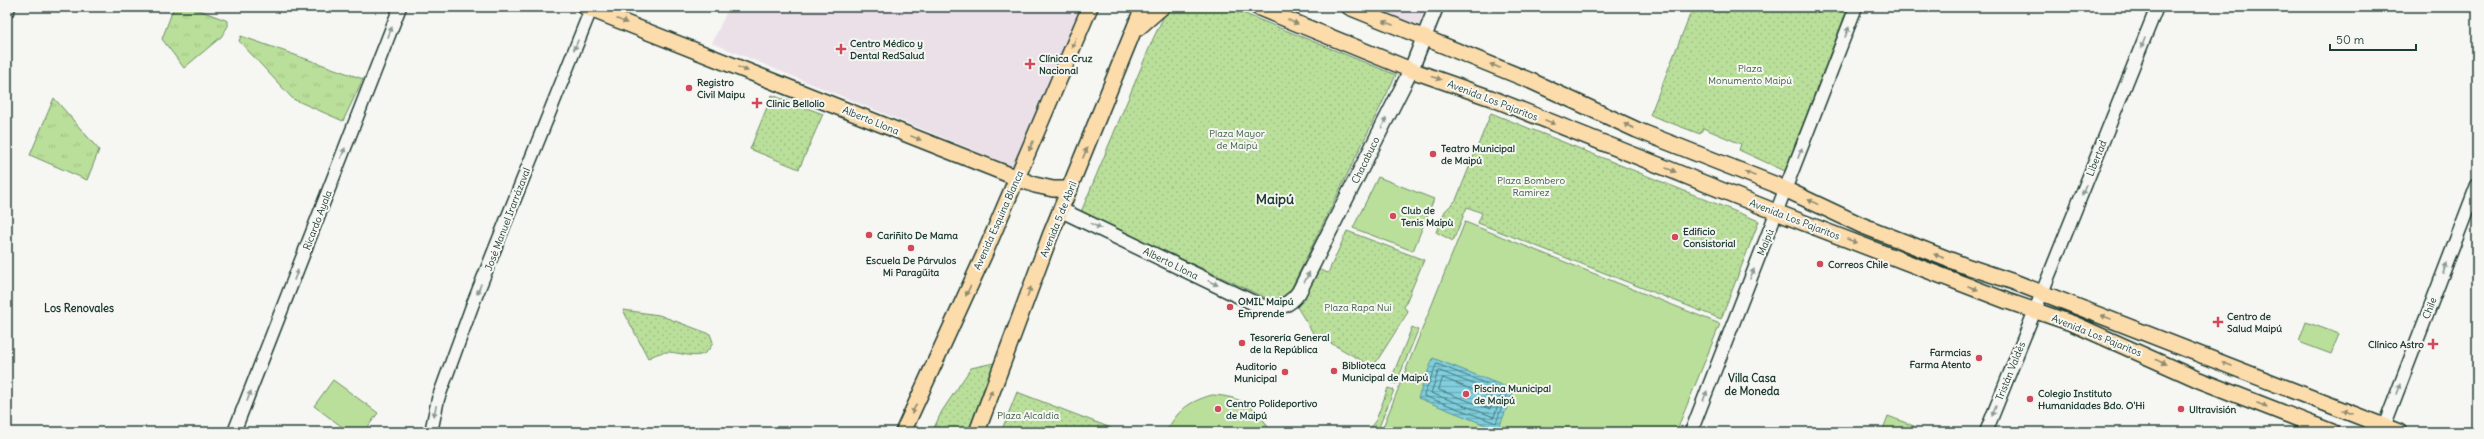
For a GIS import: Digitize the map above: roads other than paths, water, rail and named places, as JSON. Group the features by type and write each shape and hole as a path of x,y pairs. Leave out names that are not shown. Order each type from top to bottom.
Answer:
{"main road":[{"name":"Avenida Esquina Blanca","path":"903,432 1017,178 1090,7"},
{"name":"Avenida 5 de Abril","path":"977,432 1060,210 1070,189 1144,7"},
{"path":"1134,32 1143,21 1162,7"},
{"name":"Avenida Los Pajaritos","path":"1257,7 1411,70 1491,98 1776,212 2035,310 2131,348 2199,380 2332,432"},
{"name":"Avenida Los Pajaritos","path":"1349,7 1531,81 1637,130 1786,189 1861,225 2042,292 2383,429 2399,432"},
{"name":"Chacabuco","path":"1283,306 1299,292 1411,70 1436,7"},
{"name":"Alberto Llona","path":"588,8 1017,178 1048,189 1070,189"},
{"name":"Alberto Llona","path":"1060,210 1258,304 1270,308 1283,306"}],"street":[{"name":"Ricardo Ayala","path":"234,432 400,7"},
{"name":"Maipú","path":"1691,432 1856,7"},
{"name":"Libertad","path":"2035,310 2157,7"},
{"name":"José Manuel Irarrázaval","path":"431,432 438,399 472,306 588,8"},
{"name":"Chile","path":"2383,429 2477,184"},
{"name":"Tristán Valdés","path":"1986,432 2035,310"}],"water":[{"name":"Piscina Municipal de Maipú","path":"1433,358 1514,390 1498,430 1418,398"}],"place":[{"name":"Centro Médico y Dental RedSalud","path":"841,49"},
{"name":"Clínica Cruz Nacional","path":"1030,64"},
{"name":"Registro Civil Maipu","path":"689,88"},
{"name":"Clinic Bellolio","path":"757,103"},
{"name":"Teatro Municipal de Maipú","path":"1433,154"},
{"name":"Club de Tenis Maipù","path":"1393,216"},
{"name":"Cariñito De Mama","path":"869,235"},
{"name":"Edificio Consistorial","path":"1675,237"},
{"name":"Escuela De Párvulos Mi Paragüita","path":"911,248"},
{"name":"Correos Chile","path":"1820,264"},
{"name":"OMIL Maipú Emprende","path":"1230,307"},
{"name":"Centro de Salud Maipú","path":"2218,322"},
{"name":"Tesorería General de la República","path":"1242,343"},
{"name":"Clínico Astro","path":"2433,344"},
{"name":"Farmcias Farma Atento","path":"1979,358"},
{"name":"Biblioteca Municipal de Maipú","path":"1334,371"},
{"name":"Auditorio Municipal","path":"1285,372"},
{"name":"Piscina Municipal de Maipú","path":"1466,394"},
{"name":"Colegio Instituto Humanidades Bdo. O'Hi","path":"2030,399"},
{"name":"Centro Polideportivo de Maipú","path":"1218,409"},
{"name":"Ultravisión","path":"2181,409"}],"district":[{"name":"Maipú","path":"1275,199"},
{"name":"Los Renovales","path":"79,308"},
{"name":"Villa Casa de Moneda","path":"1752,384"}],"park label":[{"name":"Plaza Monumento Maipú","path":"1750,74"},
{"name":"Plaza Mayor de Maipú","path":"1237,138"},
{"name":"Plaza Bombero Ramírez","path":"1531,186"},
{"name":"Plaza Rapa Nui","path":"1358,307"},
{"name":"Plaza Alcaldía","path":"1028,415"}]}
